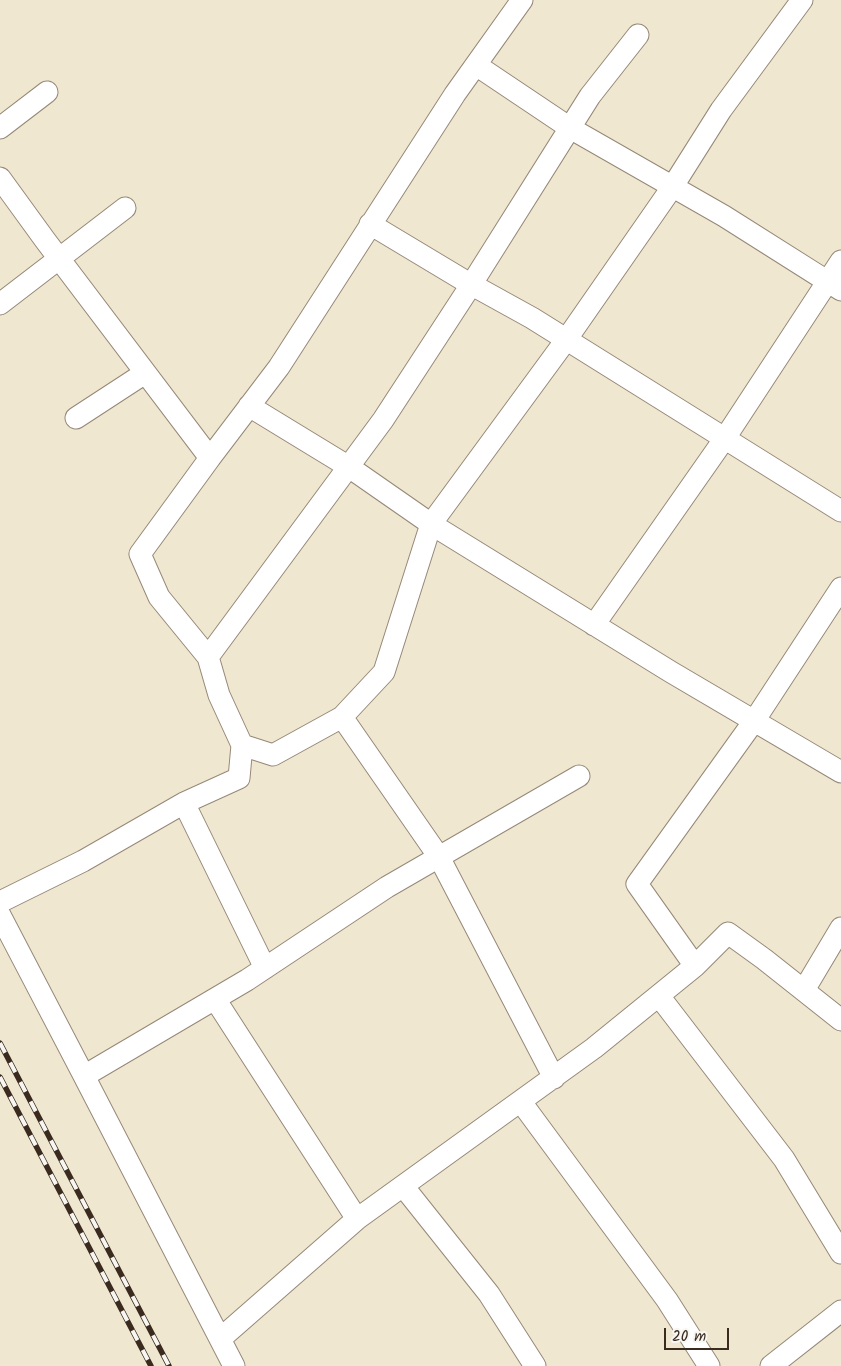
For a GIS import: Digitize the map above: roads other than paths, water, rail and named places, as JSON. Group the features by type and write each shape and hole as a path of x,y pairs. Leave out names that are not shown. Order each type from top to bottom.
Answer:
{"street":[{"path":"0,902 83,861 184,803 239,778 242,745 219,695 208,657 159,597 140,554 279,367 370,224 476,65 522,0"},
{"path":"242,745 273,755 342,717 384,672 431,524 566,340 673,186 721,110 802,0"},
{"path":"208,657 383,420 590,96 638,35"},
{"path":"476,65 570,128 724,216 834,286"},
{"path":"0,128 47,92"},
{"path":"0,178 210,458"},
{"path":"0,304 125,208"},
{"path":"370,224 471,285 532,318 841,510"},
{"path":"594,625 834,286 841,260"},
{"path":"76,418 145,373"},
{"path":"249,406 349,467 431,524 594,625 841,772"},
{"path":"695,966 636,884 754,721 841,588"},
{"path":"342,717 439,857 554,1078"},
{"path":"84,1076 265,968 387,887 579,776"},
{"path":"184,803 265,968"},
{"path":"0,915 234,1366"},
{"path":"804,990 841,928"},
{"path":"220,1340 357,1219 594,1048 695,966 728,933 841,1020"},
{"path":"658,996 784,1158 841,1252"},
{"path":"215,999 357,1219"},
{"path":"520,1102 667,1300 709,1366"},
{"path":"403,1186 489,1294 535,1366"},
{"path":"770,1366 841,1312"}],"railway":[{"path":"0,1043 169,1366"},
{"path":"0,1077 151,1366"}]}
